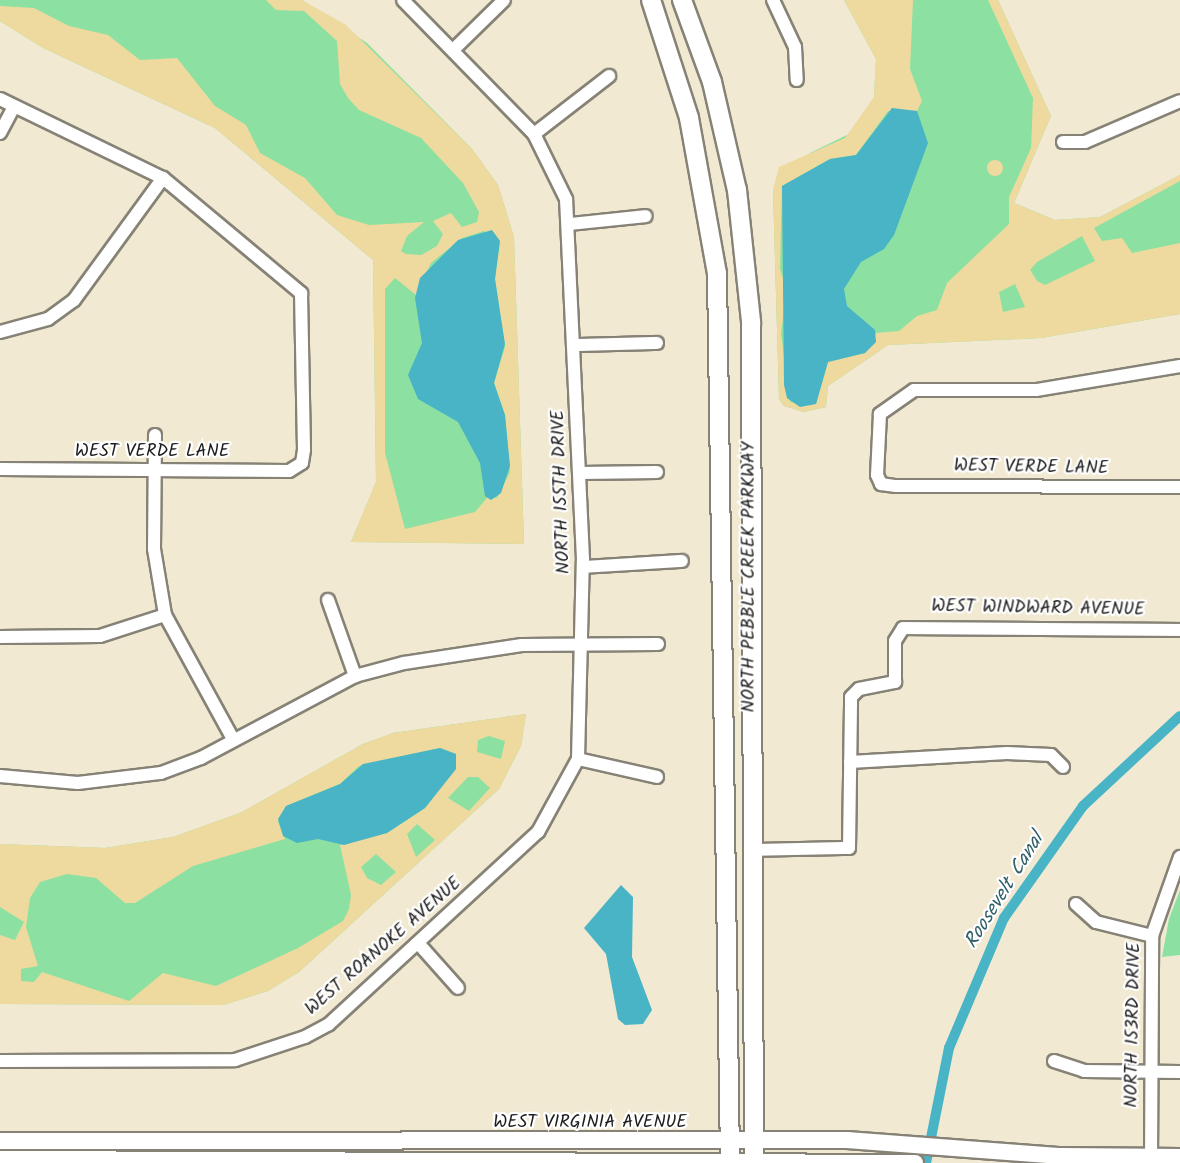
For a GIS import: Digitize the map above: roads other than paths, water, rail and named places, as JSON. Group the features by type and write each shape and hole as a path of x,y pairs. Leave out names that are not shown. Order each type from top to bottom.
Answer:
{"main road":[{"name":"NORTH PEBBLE CREEK PARKWAY","path":"651,0 689,118 714,242 721,347 721,560 730,1162"},
{"name":"NORTH PEBBLE CREEK PARKWAY","path":"682,0 712,81 744,236 752,353 749,560 754,1162"},
{"path":"721,560 749,560"},
{"path":"725,851 751,850"},
{"name":"WEST VIRGINIA AVENUE","path":"0,1141 911,1142 1151,1160 1180,1157"},
{"name":"WEST VIRGINIA AVENUE","path":"0,1159 915,1163"}],"street":[{"name":"NORTH 155TH DRIVE","path":"403,0 534,134 556,175 570,224 583,567 578,759"},
{"path":"453,50 504,0"},
{"path":"773,0 795,47 797,80"},
{"path":"534,134 609,76"},
{"path":"0,99 163,178 74,300 48,319 0,332"},
{"path":"1064,142 1085,142 1180,101"},
{"path":"0,133 14,107"},
{"name":"WEST VERDE LANE","path":"0,469 289,471 302,463 301,293 163,178"},
{"path":"570,224 646,216"},
{"path":"575,345 657,343"},
{"name":"WEST VERDE LANE","path":"1180,366 1036,390 914,390 880,414 881,484 1180,488"},
{"path":"155,435 154,549 165,615 233,740"},
{"path":"580,473 657,472"},
{"path":"583,567 682,561"},
{"path":"328,600 355,676"},
{"path":"0,637 100,636 165,615"},
{"name":"WEST WINDWARD AVENUE","path":"850,762 853,693 895,682 897,634 917,626 1180,630"},
{"path":"0,776 78,783 120,780 201,758 355,676 506,646 658,644"},
{"path":"751,850 849,848 850,762 1019,753 1051,755 1063,767"},
{"path":"578,759 657,777"},
{"name":"WEST ROANOKE AVENUE","path":"0,1061 180,1064 276,1051 329,1024 538,831 578,759"},
{"name":"NORTH 153RD DRIVE","path":"1151,1160 1152,936 1180,857"},
{"path":"1076,904 1096,922 1152,936"},
{"path":"418,943 458,988"},
{"path":"1054,1061 1084,1071 1180,1071"}],"water":[{"path":"892,108 917,111 928,143 894,235 884,249 861,262 844,289 847,306 875,330 876,342 865,353 828,362 816,404 800,407 787,398 784,385 782,186 830,159 856,155"},
{"path":"492,230 500,241 495,279 505,344 494,383 505,415 510,466 501,493 491,500 485,496 480,463 458,422 418,399 408,375 422,343 415,298 420,278 458,240"},
{"path":"440,748 456,754 456,769 425,808 387,833 344,845 318,839 297,843 283,836 278,819 286,806 340,784 363,764"},
{"path":"621,885 633,897 632,957 652,1010 643,1024 625,1025 618,1019 606,954 584,928"}],"waterway":[{"name":"Roosevelt Canal","path":"926,1163 949,1048 1004,918 1083,806 1180,716"}]}
